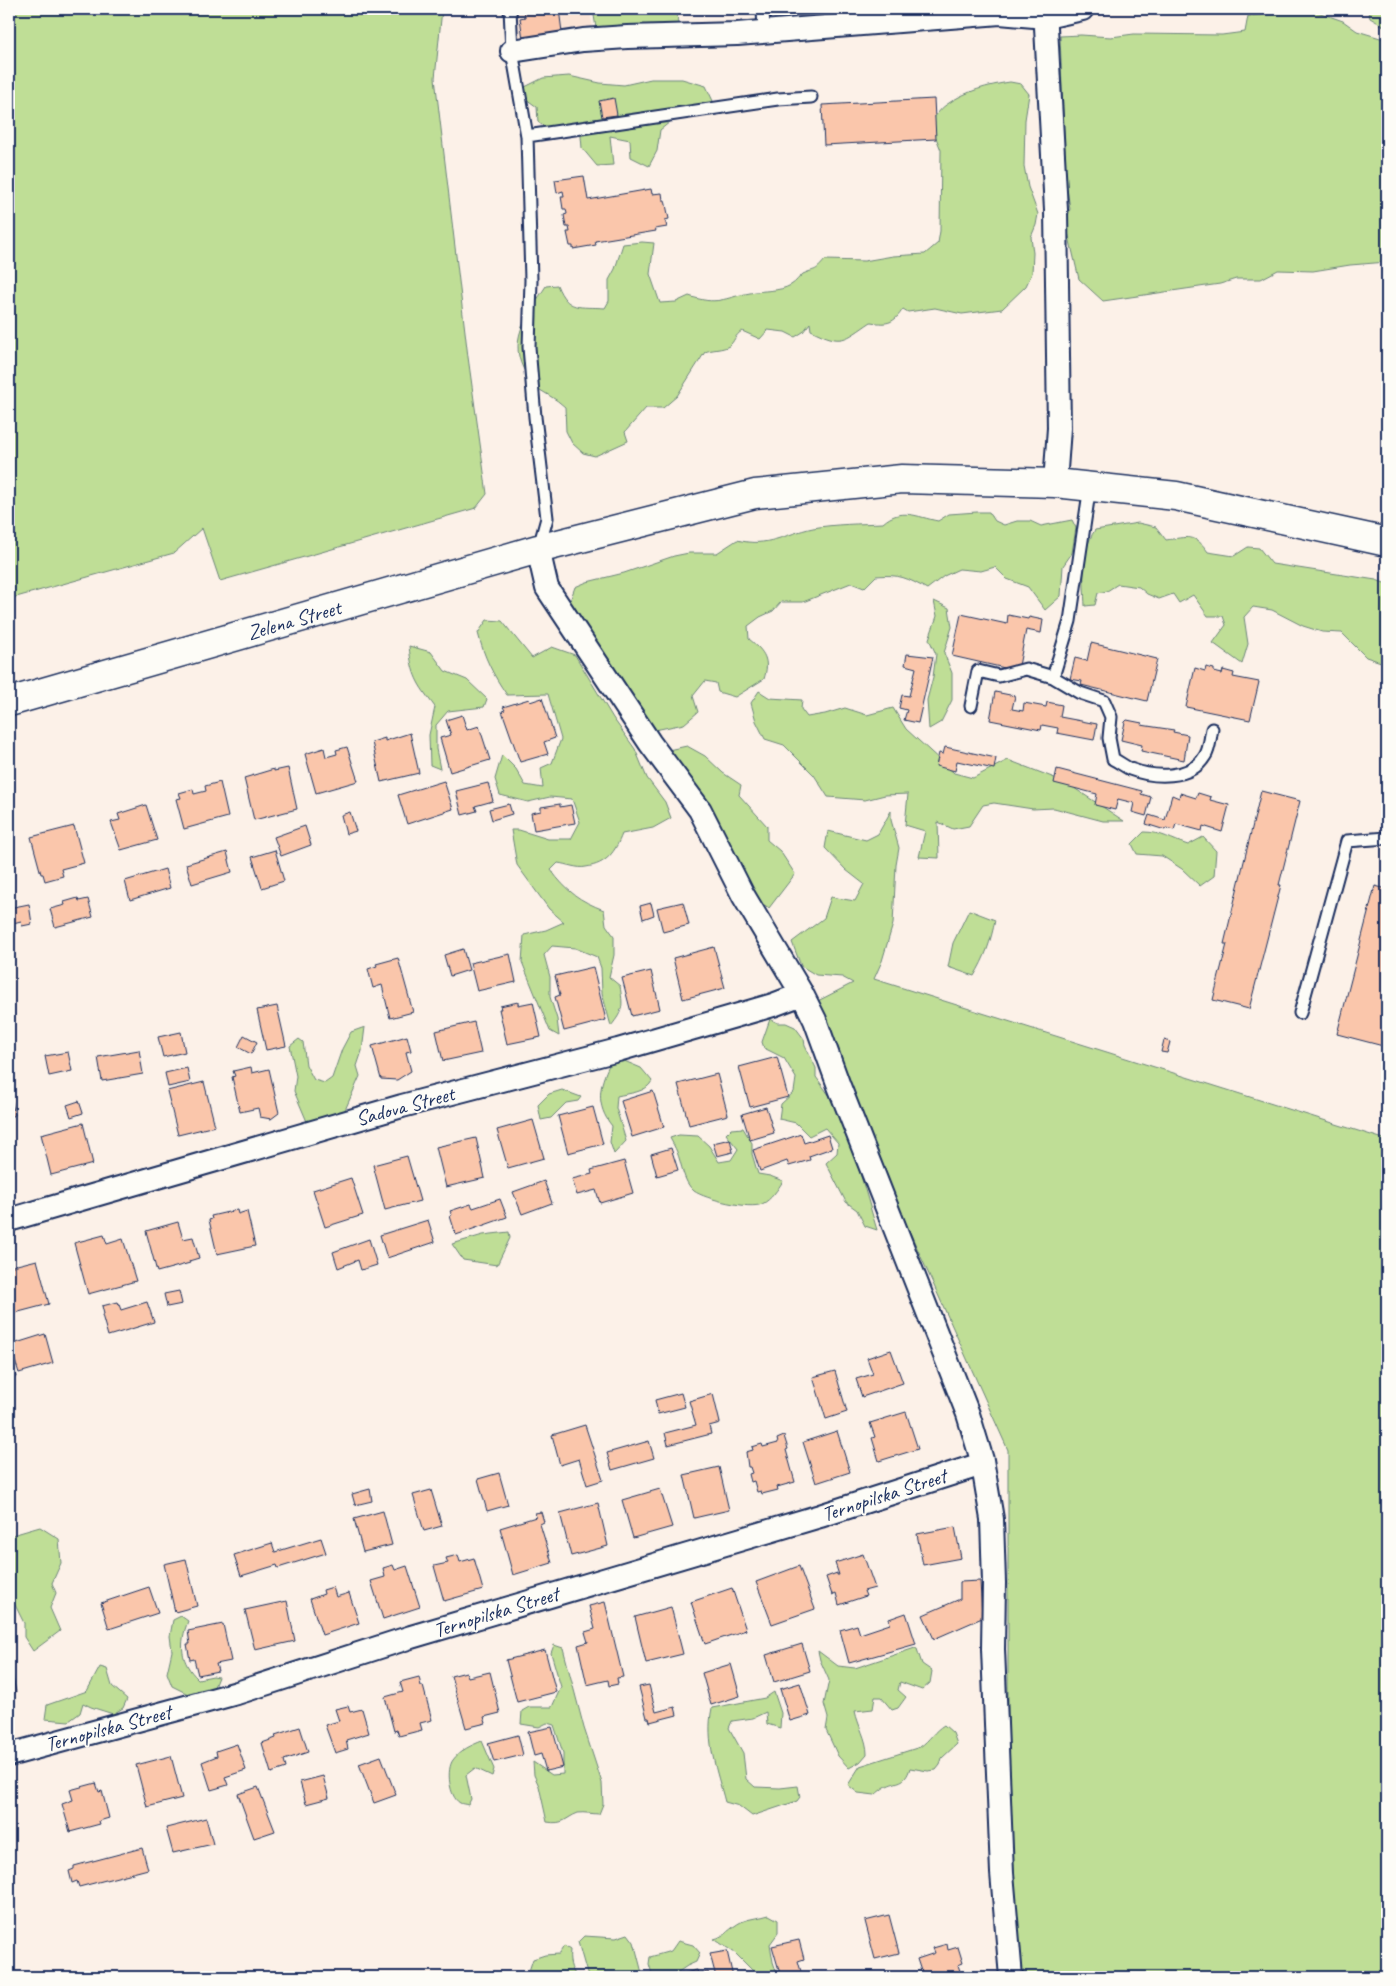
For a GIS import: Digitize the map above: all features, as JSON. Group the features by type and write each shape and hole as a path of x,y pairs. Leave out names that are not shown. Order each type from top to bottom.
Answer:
{"highway":[{"name":"Zelena Street","path":"9,702 538,549 755,494 902,478 1055,483 1176,496 1387,542"}],"street":[{"path":"512,51 592,40 764,32 1000,13 1046,13 1082,9"},
{"path":"1046,13 1056,210 1059,428 1055,483"},
{"path":"538,549 547,588 645,735 700,810 743,895 802,994 815,1020 839,1086 968,1414 982,1464 992,1519 994,1583 993,1649 1000,1834 1011,1977"},
{"name":"Sadova Street","path":"9,1220 402,1106 627,1048 774,1005 802,994"},
{"name":"Ternopilska Street","path":"9,1754 237,1694 411,1637 820,1516 982,1464"}],"lane":[{"path":"510,9 512,51 527,136 530,347 535,417 547,518 538,549"},
{"path":"763,9 764,32"},
{"path":"527,136 778,99 811,97"},
{"path":"1053,677 1070,621 1090,486"},
{"path":"971,706 978,671 999,676 1026,669 1053,677 1080,693 1104,701 1111,716 1109,738 1113,759 1131,769 1157,775 1183,774 1198,766 1206,755 1212,729"},
{"path":"1300,1012 1347,841 1387,838"}],"shaded area":[{"path":"515,9 589,9 594,32 520,48"}],"green space":[{"path":"9,9 442,9 435,78 468,357 487,494 476,508 220,581 202,528 174,553 9,599"},
{"path":"593,9 677,9 678,26 596,28"},
{"path":"1268,9 1309,9 1343,21 1357,31 1387,40 1387,262 1313,271 1278,270 1261,279 1236,279 1220,284 1103,301 1079,279 1066,224 1070,209 1062,155 1064,137 1060,36 1111,37 1134,34 1222,35 1245,32 1248,16 1262,15"},
{"path":"1368,9 1387,9 1387,28 1370,18"},
{"path":"569,76 600,83 624,85 651,79 682,79 706,86 713,101 675,118 660,130 657,151 649,166 631,157 630,140 610,136 613,165 597,166 582,148 580,125 570,122 560,139 538,122 537,107 526,99 525,87 543,78"},
{"path":"1010,82 1021,84 1029,94 1025,120 1024,166 1028,187 1038,214 1031,237 1033,253 1032,273 1026,286 1002,309 962,314 935,308 908,312 903,309 890,322 871,322 843,339 830,338 811,330 810,323 803,332 795,337 785,332 768,330 760,339 742,331 729,346 705,352 677,396 663,408 646,408 625,432 628,441 595,456 583,453 572,443 566,431 565,407 533,385 519,357 519,335 528,315 546,286 557,285 565,300 575,306 605,308 609,301 609,280 615,269 623,244 642,242 654,243 650,274 660,303 676,302 689,296 714,301 750,293 781,289 793,284 803,274 817,269 825,260 864,261 893,256 925,254 938,243 940,231 941,150 930,123 953,100 969,92"},
{"path":"989,512 995,521 1004,525 1017,521 1030,521 1041,526 1072,520 1076,528 1072,553 1063,566 1061,596 1045,610 1028,587 1007,579 995,567 981,571 959,569 944,576 927,589 903,578 876,576 864,588 851,583 803,602 781,602 773,611 760,617 748,626 749,639 765,657 766,672 764,679 735,697 718,692 716,683 705,681 693,696 698,712 684,724 650,731 566,612 575,587 674,556 689,553 717,553 737,540 748,542 767,541 813,528 883,523 896,515 903,514 938,521 949,514"},
{"path":"1138,523 1156,527 1166,540 1185,537 1195,539 1208,552 1234,556 1248,547 1259,548 1272,564 1376,580 1387,584 1387,664 1366,657 1342,633 1322,632 1303,626 1272,610 1253,607 1244,617 1248,644 1242,664 1213,643 1226,625 1223,616 1208,616 1193,595 1179,603 1173,594 1159,599 1147,594 1139,587 1118,584 1107,591 1098,593 1095,605 1085,606 1085,557 1090,539 1095,530"},
{"path":"934,601 949,608 952,627 944,653 952,673 952,700 941,722 929,729 927,700 936,654 929,639 937,616"},
{"path":"487,620 502,621 532,658 552,647 575,655 613,718 635,749 647,778 665,802 671,818 653,828 622,834 613,852 600,863 576,867 558,863 551,870 562,884 574,894 604,910 606,925 614,936 614,955 609,977 620,986 622,1008 611,1026 602,993 601,968 597,957 575,948 552,946 544,955 550,977 550,997 557,1019 559,1036 550,1031 522,962 524,935 546,930 564,922 549,909 517,865 511,830 519,830 548,839 571,839 580,822 572,799 550,797 528,802 500,795 495,779 502,755 516,769 525,785 543,788 541,768 552,763 561,739 548,694 507,695 497,680 489,666 478,633"},
{"path":"409,646 431,652 445,671 467,680 487,699 484,707 448,711 436,725 436,749 440,769 430,765 429,735 435,707 416,679"},
{"path":"759,691 770,698 802,700 801,709 807,717 845,708 867,715 893,708 906,729 954,773 973,778 1008,760 1065,782 1124,821 1103,821 1054,808 1033,809 994,803 983,805 969,826 953,829 938,822 939,858 919,857 925,831 905,825 908,794 885,795 865,800 828,797 814,775 784,745 765,739 756,721 751,703"},
{"path":"687,746 705,756 723,773 741,785 739,795 767,826 767,840 780,851 795,874 769,908 755,899 668,750"},
{"path":"891,811 891,820 899,848 896,865 893,924 882,961 874,979 1387,1140 1387,1977 1019,1977 1008,1870 1008,1450 808,1006 853,983 842,977 816,975 801,966 792,942 824,918 831,897 855,901 864,884 846,870 825,848 828,831 866,840 878,834"},
{"path":"1144,832 1161,835 1188,845 1203,837 1216,851 1214,876 1200,886 1182,869 1162,856 1137,854 1132,844"},
{"path":"969,910 995,920 987,949 974,976 948,967 953,943"},
{"path":"770,1019 795,1027 804,1039 805,1046 816,1068 816,1077 829,1095 840,1104 849,1126 851,1149 877,1230 865,1226 857,1210 846,1202 826,1163 837,1153 838,1143 825,1128 809,1136 796,1123 779,1119 781,1104 794,1092 796,1078 784,1058 764,1048 762,1042"},
{"path":"365,1027 362,1051 357,1066 360,1076 345,1110 339,1116 308,1124 294,1091 296,1076 290,1046 299,1039 303,1042 306,1065 314,1080 325,1083 332,1078 342,1049 351,1032"},
{"path":"622,1060 641,1068 652,1081 646,1088 617,1096 616,1108 626,1141 614,1154 610,1142 612,1126 603,1110 600,1095 603,1079 610,1063"},
{"path":"562,1090 581,1097 578,1101 566,1103 551,1118 541,1120 538,1105 549,1094"},
{"path":"743,1128 752,1143 752,1154 758,1174 783,1181 774,1194 762,1204 748,1206 717,1200 694,1191 687,1183 677,1152 670,1138 679,1135 698,1136 709,1146 719,1162 731,1160 738,1149 726,1134 731,1129"},
{"path":"509,1232 510,1238 497,1265 463,1260 452,1244 483,1235"},
{"path":"40,1527 59,1539 61,1563 52,1583 56,1593 50,1608 60,1631 33,1651 24,1637 24,1623 9,1593 9,1536"},
{"path":"181,1616 188,1621 182,1645 185,1659 192,1673 198,1679 218,1677 214,1687 206,1695 188,1694 172,1686 167,1673 172,1651 170,1636 173,1620"},
{"path":"554,1645 563,1648 584,1728 602,1783 603,1804 599,1814 578,1813 561,1822 553,1823 547,1822 539,1786 534,1775 533,1762 552,1775 563,1774 563,1753 554,1725 547,1723 539,1727 521,1724 522,1711 529,1707 552,1707 561,1687 551,1653"},
{"path":"915,1648 922,1664 932,1671 930,1683 922,1690 900,1682 898,1690 906,1697 898,1708 892,1710 881,1697 875,1697 873,1709 855,1711 866,1743 867,1754 860,1762 849,1768 838,1756 826,1730 828,1718 824,1704 829,1680 818,1651 838,1666 855,1668"},
{"path":"100,1667 107,1669 112,1686 127,1699 123,1708 113,1714 83,1703 80,1713 69,1721 45,1719 47,1705 87,1691"},
{"path":"774,1692 781,1713 780,1728 767,1724 766,1712 753,1718 732,1721 729,1728 743,1753 746,1779 755,1787 780,1788 798,1786 800,1797 797,1801 752,1816 739,1806 725,1802 711,1744 710,1720 712,1708 765,1698"},
{"path":"944,1725 953,1733 957,1744 942,1758 936,1770 928,1771 910,1768 903,1780 885,1787 875,1795 858,1793 848,1785 860,1766 920,1747"},
{"path":"482,1741 494,1769 492,1776 475,1768 466,1775 471,1799 468,1805 456,1800 453,1795 449,1776 451,1764 456,1756 470,1746"},
{"path":"769,1915 778,1920 778,1933 770,1944 778,1977 759,1977 735,1953 714,1939 741,1922"},
{"path":"628,1934 634,1942 643,1977 588,1977 578,1942 584,1936 616,1938"},
{"path":"678,1941 693,1945 700,1953 696,1962 671,1977 653,1977 649,1964 650,1957 671,1951"},
{"path":"564,1946 570,1950 570,1964 577,1977 527,1977 533,1959 545,1955 559,1954"}],"building":[{"path":"524,9 559,9 563,40 524,46 520,18 525,17"},
{"path":"614,98 617,115 602,117 599,101"},
{"path":"934,99 936,139 824,145 822,105"},
{"path":"584,176 588,200 651,189 652,194 662,193 669,219 665,220 667,227 655,229 656,231 595,241 596,245 573,249 573,246 570,246 567,232 570,232 569,227 566,227 564,215 567,214 566,209 563,209 561,196 564,196 563,191 557,193 555,180"},
{"path":"961,614 1007,624 1008,615 1043,620 1041,633 1026,630 1018,671 952,656"},
{"path":"1091,643 1157,659 1147,701 1081,685 1082,681 1070,679 1075,658 1087,661"},
{"path":"907,654 933,657 918,723 904,720 907,710 899,708 902,695 909,696 916,668 905,665"},
{"path":"1206,667 1214,669 1214,672 1222,674 1223,670 1234,673 1233,677 1259,682 1250,720 1186,707 1195,668 1205,671"},
{"path":"995,692 1015,696 1012,709 1023,711 1024,703 1046,707 1047,702 1062,705 1060,717 1097,724 1094,740 1057,733 1058,728 1042,725 1041,730 990,720"},
{"path":"542,698 555,738 544,742 548,754 520,762 502,711 505,710 503,707 529,699 530,702"},
{"path":"462,715 467,730 479,726 490,760 450,772 440,738 451,735 446,720"},
{"path":"1127,720 1142,723 1141,725 1174,730 1173,732 1188,735 1184,760 1141,751 1142,745 1121,740"},
{"path":"410,733 419,773 381,782 372,742 385,738 385,741"},
{"path":"347,747 358,781 316,793 305,754 324,748 326,757 337,754 336,750"},
{"path":"945,747 996,758 994,769 957,761 955,771 936,766 939,753 943,754"},
{"path":"288,768 297,809 254,820 244,778 274,769 274,771"},
{"path":"1057,769 1142,791 1141,794 1151,797 1146,816 1132,812 1134,803 1118,799 1115,810 1095,805 1097,794 1054,783"},
{"path":"444,781 453,809 407,824 398,795"},
{"path":"220,782 228,817 184,829 176,799 181,798 179,793 193,789 194,794 206,791 205,786"},
{"path":"488,783 493,801 475,806 477,811 462,815 456,791"},
{"path":"1261,791 1300,801 1279,885 1281,885 1249,1009 1213,1000 1227,944 1224,944"},
{"path":"1180,793 1196,798 1198,793 1211,797 1210,800 1229,805 1222,832 1203,826 1202,831 1176,824 1174,830 1166,828 1165,830 1146,824 1149,815 1165,820 1172,795 1179,798"},
{"path":"509,804 512,814 492,820 489,809"},
{"path":"560,804 560,807 571,805 575,823 534,830 531,813 541,811 541,807"},
{"path":"146,805 157,840 121,850 111,822 120,820 118,814"},
{"path":"350,812 356,831 346,834 341,815"},
{"path":"74,826 84,863 61,869 63,876 45,881 43,874 41,874 31,837"},
{"path":"305,826 311,845 281,856 274,837"},
{"path":"275,850 284,881 262,888 252,857"},
{"path":"227,852 232,872 192,884 186,864"},
{"path":"9,863 12,878 9,879"},
{"path":"165,869 170,888 130,900 125,881"},
{"path":"1375,886 1387,889 1387,1047 1337,1034"},
{"path":"78,898 79,901 88,899 93,917 55,927 50,909 65,905 64,902"},
{"path":"683,902 689,925 663,932 657,908"},
{"path":"651,903 654,915 643,919 640,906"},
{"path":"29,904 32,924 22,926 21,921 9,924 9,908"},
{"path":"714,947 725,988 683,999 673,958"},
{"path":"463,949 469,970 450,976 444,955"},
{"path":"510,954 516,982 477,991 470,963"},
{"path":"398,958 413,1012 390,1018 382,985 373,988 368,969 377,966 376,964"},
{"path":"593,967 606,1020 564,1031 555,997 560,995 555,976"},
{"path":"651,971 660,1009 632,1016 622,978"},
{"path":"518,1002 518,1005 533,1002 541,1037 507,1044 499,1009 501,1009 500,1006"},
{"path":"277,1006 286,1046 266,1050 257,1010"},
{"path":"474,1022 481,1053 443,1061 436,1031"},
{"path":"181,1032 185,1052 163,1057 158,1037"},
{"path":"244,1035 257,1042 251,1054 238,1047"},
{"path":"407,1036 411,1051 406,1052 411,1071 397,1080 381,1079 372,1046"},
{"path":"1164,1040 1170,1042 1167,1053 1161,1052"},
{"path":"139,1050 143,1074 102,1081 98,1057"},
{"path":"68,1052 72,1071 49,1076 45,1056"},
{"path":"777,1057 788,1097 750,1107 739,1067"},
{"path":"251,1067 252,1073 269,1069 279,1113 271,1119 260,1117 258,1108 240,1112 232,1077 235,1076 233,1071"},
{"path":"187,1068 190,1082 168,1087 165,1073"},
{"path":"717,1074 728,1115 689,1125 678,1084"},
{"path":"204,1082 215,1126 178,1135 167,1091"},
{"path":"9,1091 15,1115 9,1117"},
{"path":"653,1091 664,1127 632,1137 621,1101"},
{"path":"79,1101 83,1113 71,1117 67,1105"},
{"path":"593,1107 603,1144 568,1153 558,1116"},
{"path":"766,1107 774,1133 750,1140 742,1114"},
{"path":"533,1120 544,1158 508,1168 497,1130"},
{"path":"83,1123 93,1164 51,1175 41,1134"},
{"path":"801,1134 804,1143 828,1135 832,1148 809,1156 810,1160 789,1166 787,1161 760,1171 753,1150"},
{"path":"476,1138 485,1178 446,1187 436,1147"},
{"path":"730,1139 733,1152 717,1156 713,1143"},
{"path":"671,1148 678,1170 657,1176 651,1154"},
{"path":"407,1156 420,1201 385,1210 373,1165"},
{"path":"624,1161 633,1193 600,1203 596,1190 577,1195 572,1179 592,1174 591,1170"},
{"path":"351,1178 363,1215 325,1227 313,1190"},
{"path":"544,1181 552,1203 522,1214 513,1192"},
{"path":"500,1199 507,1217 456,1235 450,1211 471,1204 473,1208"},
{"path":"237,1210 238,1214 247,1211 255,1246 217,1254 209,1220 212,1219 211,1216"},
{"path":"428,1220 435,1242 387,1258 380,1235"},
{"path":"178,1222 183,1239 193,1237 199,1258 189,1261 190,1263 157,1272 146,1231"},
{"path":"104,1235 107,1244 123,1239 136,1281 88,1294 74,1243"},
{"path":"369,1239 377,1265 361,1270 358,1260 338,1268 333,1252"},
{"path":"37,1260 49,1304 11,1314 9,1304 9,1267"},
{"path":"179,1291 182,1304 167,1307 164,1294"},
{"path":"118,1302 121,1310 147,1302 154,1322 108,1336 102,1315 104,1314 102,1306"},
{"path":"45,1334 53,1363 19,1373 10,1345"},
{"path":"891,1350 903,1383 862,1397 856,1379 873,1374 867,1358"},
{"path":"11,1360 16,1377 9,1379 9,1361"},
{"path":"835,1371 847,1412 826,1419 813,1377"},
{"path":"681,1393 685,1407 658,1414 655,1400"},
{"path":"713,1394 720,1423 709,1426 711,1434 668,1445 665,1433 696,1425 689,1401"},
{"path":"906,1412 918,1449 879,1461 872,1438 875,1437 870,1423"},
{"path":"585,1425 603,1480 587,1485 579,1459 560,1465 552,1435"},
{"path":"837,1431 850,1472 816,1483 803,1442"},
{"path":"784,1436 795,1482 777,1487 778,1490 762,1494 761,1491 757,1492 754,1481 751,1482 749,1474 752,1473 750,1467 748,1467 746,1452 753,1450 752,1447 762,1444 763,1447 778,1443 777,1439"},
{"path":"649,1441 654,1458 612,1470 607,1453"},
{"path":"719,1467 729,1510 694,1518 684,1475"},
{"path":"499,1473 508,1505 487,1511 478,1479"},
{"path":"370,1489 372,1501 355,1505 352,1494"},
{"path":"660,1489 672,1527 633,1538 622,1500"},
{"path":"431,1490 442,1526 424,1531 413,1495"},
{"path":"598,1503 608,1546 571,1556 560,1513"},
{"path":"383,1511 392,1545 363,1552 354,1519"},
{"path":"541,1512 544,1522 540,1524 552,1563 513,1575 500,1528 536,1517 535,1513"},
{"path":"955,1527 961,1558 923,1565 917,1534"},
{"path":"321,1538 326,1553 278,1568 277,1565 241,1576 234,1555 272,1543 275,1552"},
{"path":"863,1554 875,1588 864,1591 866,1596 839,1605 836,1593 832,1595 826,1577 837,1573 839,1575 835,1563"},
{"path":"458,1555 460,1562 474,1558 483,1590 444,1601 434,1566 448,1563 446,1558"},
{"path":"186,1559 197,1606 175,1612 164,1564"},
{"path":"393,1565 395,1570 407,1566 420,1607 383,1619 371,1581 385,1577 383,1568"},
{"path":"799,1566 815,1609 772,1624 756,1582"},
{"path":"980,1581 982,1618 934,1639 923,1615 960,1599 960,1582"},
{"path":"149,1587 158,1613 109,1629 101,1603"},
{"path":"333,1587 336,1597 349,1593 359,1623 322,1635 310,1599 324,1594 323,1590"},
{"path":"732,1588 746,1630 705,1644 691,1602"},
{"path":"287,1601 295,1641 255,1650 245,1610"},
{"path":"605,1602 623,1677 617,1678 618,1684 609,1686 608,1680 587,1685 578,1645 588,1642 585,1632 595,1629 589,1606"},
{"path":"671,1607 683,1654 646,1663 635,1617"},
{"path":"906,1613 916,1644 849,1663 840,1630 857,1625 860,1634 890,1624 889,1619"},
{"path":"223,1624 231,1661 216,1664 218,1671 198,1675 194,1659 190,1660 187,1644 190,1644 188,1631"},
{"path":"802,1644 810,1671 774,1682 766,1655"},
{"path":"545,1650 556,1692 517,1702 506,1660"},
{"path":"9,1657 16,1692 9,1694"},
{"path":"731,1664 740,1696 711,1705 702,1673"},
{"path":"466,1672 468,1677 490,1672 500,1713 484,1717 486,1723 466,1728 451,1676"},
{"path":"419,1677 432,1720 420,1723 422,1730 399,1736 397,1730 394,1731 385,1697 403,1692 400,1682"},
{"path":"800,1683 810,1715 790,1721 780,1689"},
{"path":"649,1685 656,1712 675,1707 677,1715 650,1722 649,1718 647,1718 639,1687"},
{"path":"348,1706 350,1712 362,1709 369,1733 346,1740 348,1749 335,1753 325,1725 339,1721 335,1709"},
{"path":"300,1727 308,1752 284,1760 286,1768 271,1773 262,1743 276,1738 275,1735"},
{"path":"552,1727 563,1767 546,1771 541,1754 534,1756 528,1732"},
{"path":"518,1735 523,1755 494,1762 488,1743"},
{"path":"237,1744 246,1770 225,1777 228,1785 211,1790 202,1762 217,1756 216,1751"},
{"path":"171,1756 182,1798 147,1807 136,1765"},
{"path":"381,1756 396,1795 374,1803 359,1764"},
{"path":"323,1776 329,1798 306,1804 300,1782"},
{"path":"96,1783 99,1792 102,1791 109,1818 99,1821 100,1824 70,1832 62,1804 73,1800 70,1790"},
{"path":"258,1787 275,1831 254,1838 238,1794"},
{"path":"206,1818 213,1844 173,1853 166,1828"},
{"path":"142,1848 148,1869 79,1887 77,1881 72,1883 69,1871 74,1869 74,1866"},
{"path":"889,1915 899,1953 875,1959 865,1921"},
{"path":"799,1940 804,1959 798,1961 802,1975 781,1977 772,1946"},
{"path":"947,1944 948,1950 958,1947 963,1963 958,1965 962,1977 923,1977 917,1959 935,1953 933,1948"},
{"path":"727,1951 733,1977 716,1977 710,1954"},
{"path":"697,1970 698,1974 708,1972 710,1977 682,1977 681,1974"}]}
